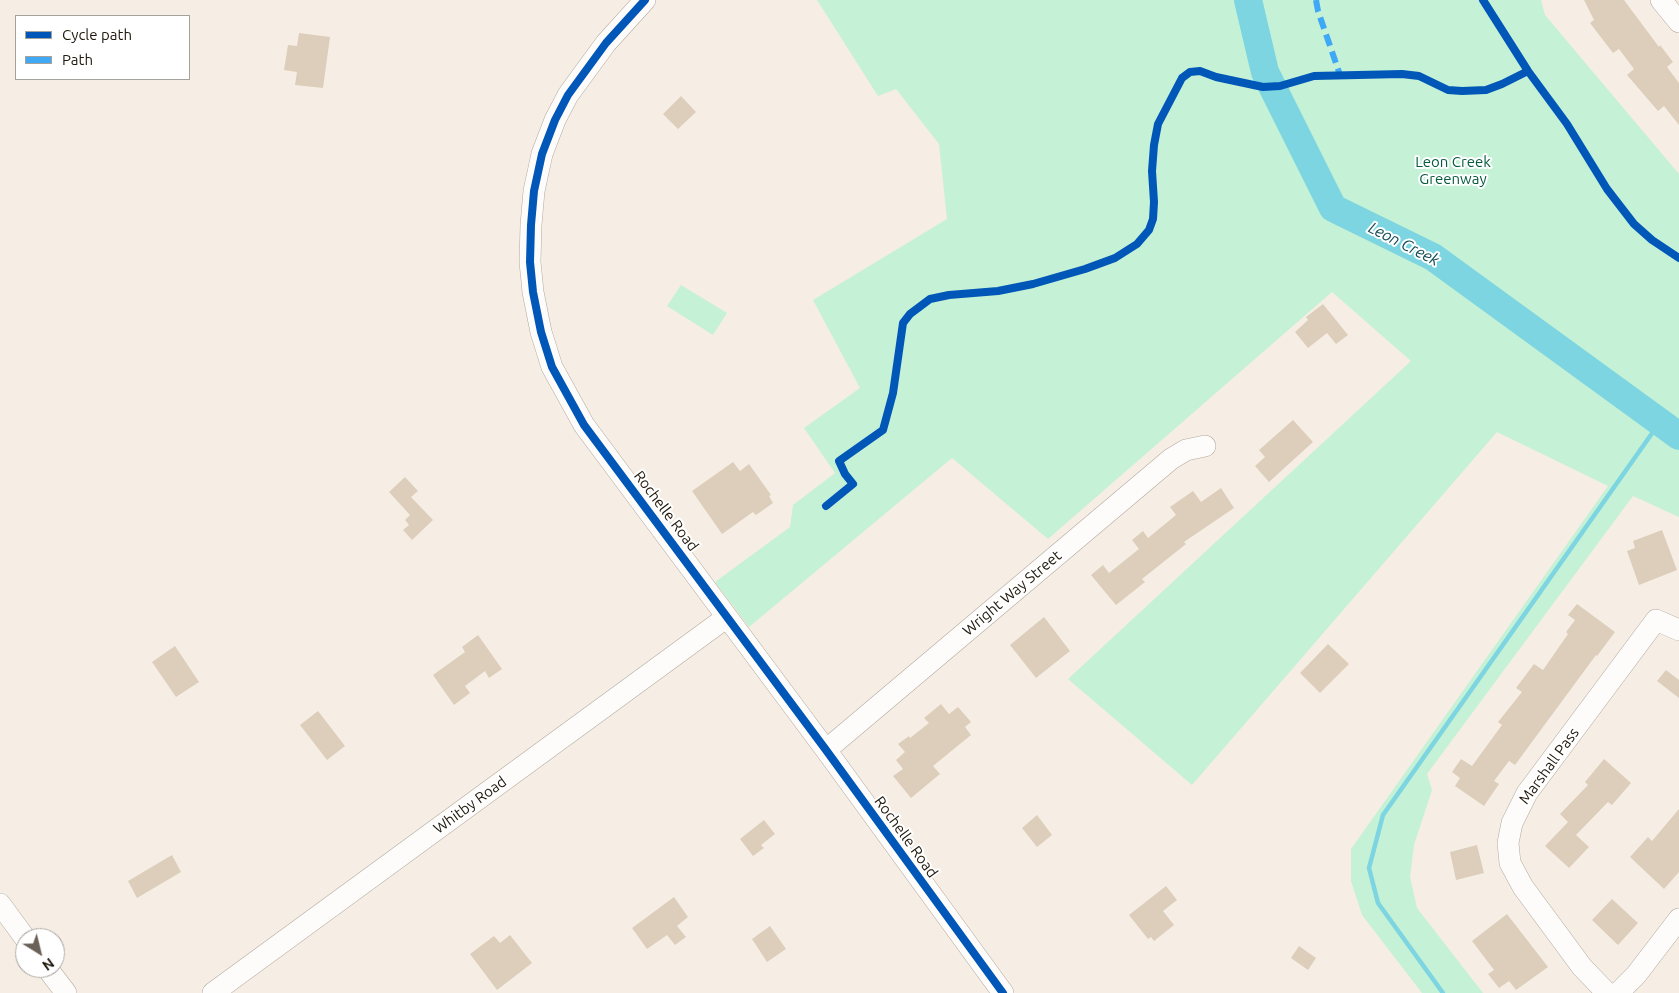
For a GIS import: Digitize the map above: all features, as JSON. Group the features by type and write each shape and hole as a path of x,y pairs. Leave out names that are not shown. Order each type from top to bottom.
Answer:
{"street":[{"name":"Rochelle Road","path":"645,0 579,78 555,120 542,154 534,191 530,262 533,292 541,332 552,367 584,425 826,750 1003,993"},
{"path":"1661,0 1679,22"},
{"name":"Wright Way Street","path":"826,750 1171,459 1186,450 1205,446"},
{"name":"Whitby Road","path":"213,993 727,617"},
{"name":"Marshall Pass","path":"1607,993 1582,967 1523,888 1510,863 1508,843 1512,823 1527,793 1656,620 1679,630"},
{"path":"0,904 18,928"},
{"path":"1618,993 1636,975 1679,919"},
{"path":"55,978 66,993"}],"green space":[{"name":"Leon Creek Greenway","path":"817,0 1541,0 1545,15 1679,174 1679,517 1633,496 1427,774 1432,790 1414,845 1410,877 1417,908 1483,993 1422,993 1362,915 1351,881 1351,849 1608,486 1497,432 1192,785 1068,679 1411,361 1332,292 1048,539 952,458 749,627 715,582 790,527 793,505 835,473 804,428 860,388 813,300 947,219 939,144 896,89 878,96"},
{"path":"681,285 727,313 713,335 667,306"}],"building":[{"path":"1584,0 1624,0 1659,47 1660,45 1673,62 1667,67 1679,83 1679,125 1664,106 1658,111 1627,75 1634,69 1619,49 1613,53 1590,23 1594,20"},
{"path":"299,33 330,37 323,88 295,85 297,72 284,70 288,45 297,46"},
{"path":"681,96 696,112 678,129 663,114"},
{"path":"1323,304 1348,335 1336,344 1327,333 1308,348 1295,332 1308,320 1306,317"},
{"path":"1293,420 1313,442 1269,482 1255,466 1265,457 1259,450"},
{"path":"733,462 740,471 749,464 771,495 769,496 773,503 756,515 753,512 722,534 692,491"},
{"path":"405,477 418,491 411,497 433,520 412,540 403,530 409,525 405,520 410,515 389,492"},
{"path":"1221,488 1234,508 1184,542 1186,544 1142,579 1145,582 1116,605 1091,575 1103,565 1109,573 1139,549 1132,540 1143,531 1148,538 1176,515 1170,507 1193,491 1201,502"},
{"path":"1662,530 1677,570 1639,585 1627,551 1635,548 1633,541"},
{"path":"1577,604 1615,632 1515,765 1509,761 1494,781 1499,784 1484,806 1455,786 1460,778 1452,772 1461,759 1472,766 1502,725 1498,722 1522,692 1516,688 1534,664 1543,670 1568,634 1566,632 1575,620 1568,615"},
{"path":"1044,617 1070,651 1036,678 1010,645"},
{"path":"478,635 502,669 489,678 485,671 465,686 470,693 454,705 433,675 465,652 462,647"},
{"path":"1328,644 1349,664 1320,693 1300,673"},
{"path":"175,646 199,682 176,697 152,662"},
{"path":"1666,670 1679,680 1679,698 1657,681"},
{"path":"941,704 949,714 958,707 971,722 965,727 971,735 933,766 940,774 911,798 893,776 903,769 896,760 905,752 898,744 909,736 910,738 929,723 924,718"},
{"path":"318,711 345,746 327,760 300,725"},
{"path":"1604,759 1631,783 1612,805 1608,802 1576,835 1589,847 1569,868 1545,846 1568,822 1560,814 1588,785 1585,782"},
{"path":"1679,809 1679,872 1664,889 1630,857 1648,837 1652,841"},
{"path":"1037,815 1052,835 1037,847 1022,828"},
{"path":"764,820 775,834 761,845 764,848 753,856 740,839"},
{"path":"1477,845 1484,873 1456,880 1450,852"},
{"path":"172,855 181,872 137,898 128,881"},
{"path":"1166,886 1177,900 1163,911 1174,925 1154,941 1151,937 1148,939 1129,915"},
{"path":"674,897 688,917 677,926 686,937 675,945 667,935 647,949 632,928"},
{"path":"1612,899 1638,923 1618,945 1592,920"},
{"path":"1507,914 1548,967 1516,990 1509,981 1499,988 1488,974 1494,970 1472,941"},
{"path":"770,926 786,949 767,962 752,939"},
{"path":"510,935 532,963 497,990 470,954 494,936 500,943"},
{"path":"1299,946 1316,958 1308,970 1291,958"}],"waterway":[{"name":"Leon Creek","path":"1248,0 1265,72 1333,208 1433,257 1679,436"},
{"path":"1443,993 1378,903 1369,868 1383,815 1660,422"}],"marked path":[{"path":"1316,0 1340,75"}],"cycle path":[{"path":"645,0 606,43 568,95 555,120 542,154 534,191 530,262 533,292 541,332 552,367 584,425 826,750 1003,993"},
{"path":"1483,0 1528,71 1567,124 1607,189 1634,224 1652,240 1679,258"},
{"path":"826,506 853,484 845,474 839,461 883,430 893,393 903,323 910,314 930,299 949,295 998,291 1033,284 1085,269 1115,258 1137,244 1149,230 1153,219 1152,171 1158,124 1182,78 1190,72 1200,71 1216,77 1263,87 1280,86 1314,76 1402,74 1419,76 1448,90 1462,91 1486,90 1528,71"}]}
